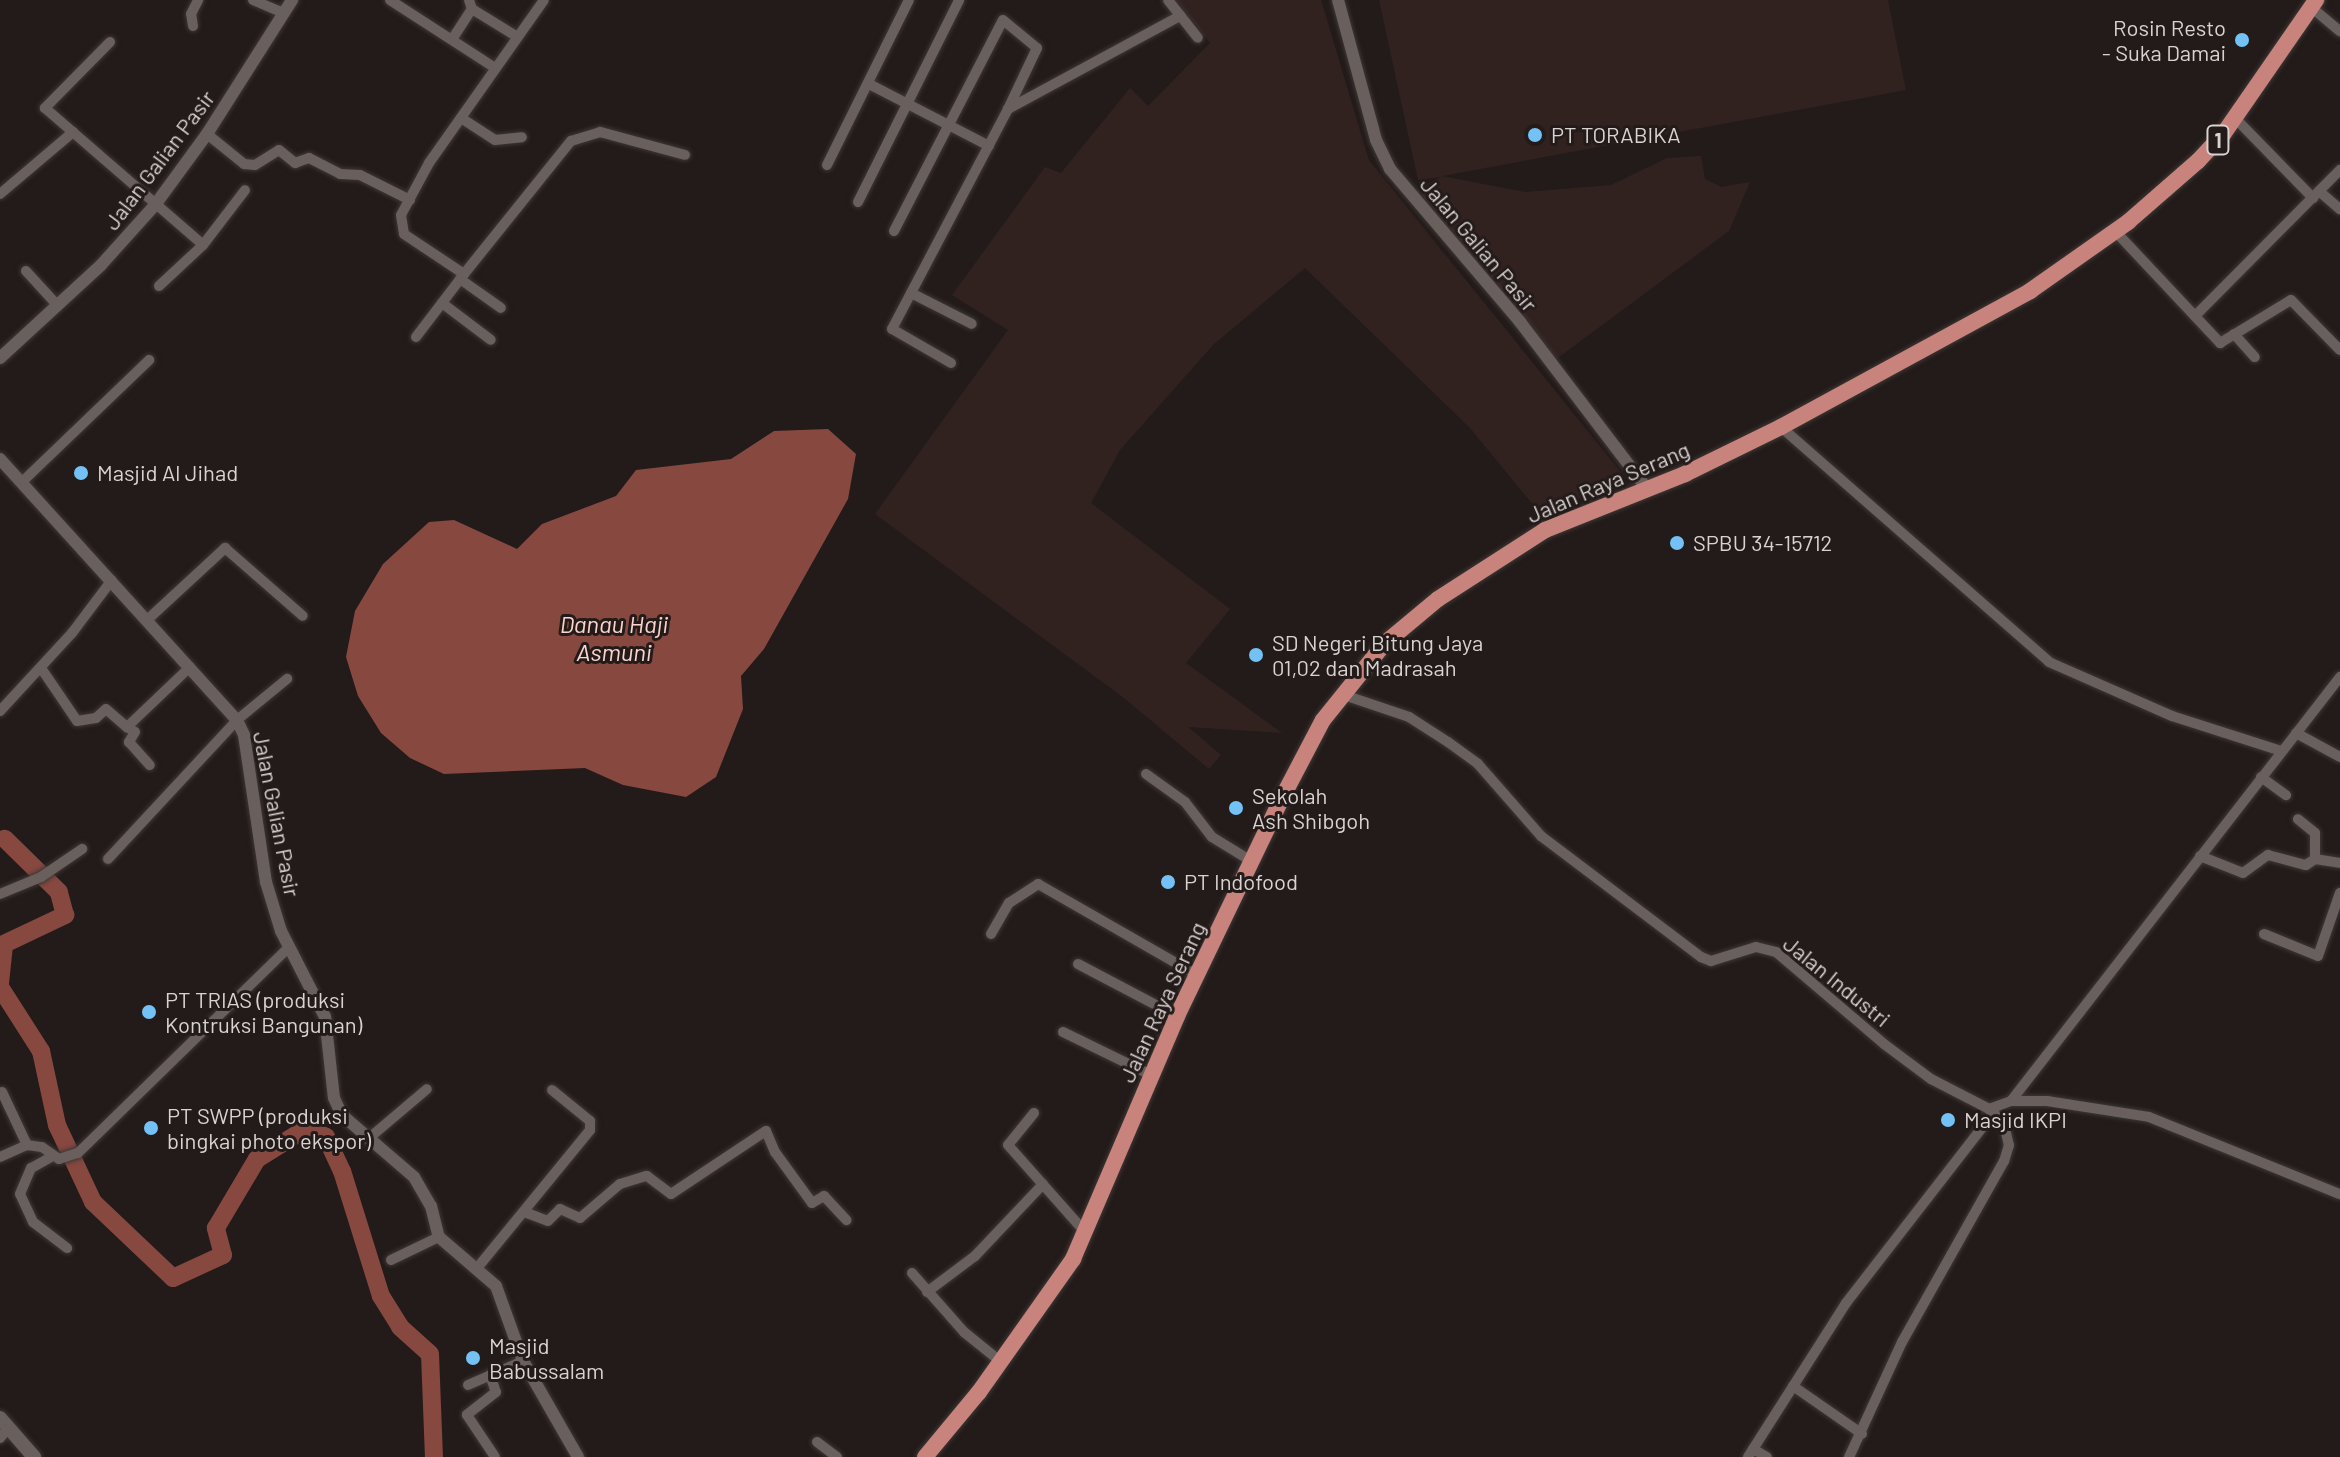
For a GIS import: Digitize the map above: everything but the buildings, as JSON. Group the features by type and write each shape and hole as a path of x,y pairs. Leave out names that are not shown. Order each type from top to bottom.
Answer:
{"highway":[{"name":"Jalan Raya Serang","path":"925,1457 1001,1362 1073,1259 1177,1016 1251,861 1341,694 1384,644 1438,599 1545,530 1645,486 1685,474 1781,427 2030,291 2071,259 2115,231 2198,161 2235,118 2314,4"}],"main road":[{"path":"3,1428 34,1457"}],"street":[{"path":"193,26 191,14 198,0"},
{"path":"253,0 284,13"},
{"name":"Jalan Galian Pasir","path":"0,358 58,306 155,205 207,134 292,0"},
{"path":"390,0 495,68"},
{"path":"501,308 404,234 401,215 461,118 544,0"},
{"path":"827,165 909,0"},
{"path":"858,202 959,0"},
{"path":"1168,0 1198,38"},
{"name":"Jalan Galian Pasir","path":"1338,0 1376,140 1390,169 1520,322 1645,486"},
{"path":"453,38 471,4 516,36"},
{"path":"2314,4 2340,31"},
{"path":"1008,109 1180,16"},
{"path":"894,231 947,123 1003,20 1037,48 892,333 951,363"},
{"path":"110,42 45,108 203,245"},
{"path":"869,84 989,146"},
{"path":"461,118 495,140 522,137"},
{"path":"2235,118 2316,194 2340,209"},
{"path":"0,194 73,132"},
{"path":"416,337 571,141 600,132 685,155"},
{"path":"207,134 244,164 255,165 279,150 295,163 315,159 340,174 360,175 410,200"},
{"path":"2195,316 2340,170"},
{"path":"159,286 203,245 245,190"},
{"path":"2115,231 2220,343 2291,300 2340,350"},
{"path":"26,271 58,306"},
{"path":"911,293 972,324"},
{"path":"442,303 491,340"},
{"path":"2234,334 2255,357"},
{"path":"23,481 149,360"},
{"path":"1781,427 2049,662 2172,716 2281,751"},
{"name":"Jalan Galian Pasir","path":"0,459 237,720 244,735 266,882 289,947 304,967 325,1017 334,1098 342,1115 414,1177 431,1206 439,1237"},
{"path":"146,621 225,548 303,616"},
{"path":"0,711 41,668 112,580"},
{"path":"127,727 190,667"},
{"path":"41,668 77,721 96,718 106,709 135,732 129,742 150,765"},
{"path":"2011,1101 2340,677"},
{"path":"108,859 237,720 287,679"},
{"name":"Jalan Industri","path":"1341,694 1409,717 1463,753 1541,836 1701,957 1711,961 1756,947 1776,952 1907,1062 1992,1110"},
{"path":"2296,733 2340,757"},
{"path":"1146,774 1185,802 1212,837 1251,861"},
{"path":"2261,777 2286,795"},
{"path":"2298,819 2315,830 2315,859"},
{"path":"0,894 43,876 82,849"},
{"path":"2200,856 2243,873 2265,856 2299,866 2315,859 2340,863"},
{"path":"991,934 1009,903 1038,884 1197,975"},
{"path":"2264,934 2318,956 2340,893"},
{"path":"67,1248 33,1222 20,1194 31,1168 53,1156 73,1155 289,947"},
{"path":"1078,964 1177,1016"},
{"path":"1063,1032 1151,1075"},
{"path":"368,1139 427,1089"},
{"path":"478,1267 527,1213 591,1125 552,1090"},
{"path":"2,1092 27,1145 53,1156"},
{"path":"1767,1457 1751,1453 1863,1280 1992,1110 2011,1101 2047,1101 2149,1117 2340,1194"},
{"path":"1849,1457 1902,1342 2004,1161 2009,1134 1992,1110"},
{"path":"1034,1113 1008,1145 1085,1232"},
{"path":"527,1213 548,1221 560,1209 580,1218 620,1184 650,1175 662,1192 671,1194 766,1131 775,1152 812,1203 824,1196 846,1220"},
{"path":"0,1157 27,1145"},
{"path":"927,1292 975,1256 1043,1184"},
{"path":"391,1260 439,1237 478,1267 502,1296 523,1361 578,1457"},
{"path":"912,1273 927,1292 1001,1362"},
{"path":"468,1385 523,1361"},
{"path":"490,1375 496,1392 467,1415 495,1457"},
{"path":"1793,1386 1862,1434"},
{"path":"817,1442 837,1457"}],"shaded area":[{"path":"1175,0 1321,0 1369,160 1624,476 1543,517 1470,428 1305,268 1213,345 1120,450 1091,503 1230,609 1186,663 1282,733 1188,727 1221,755 1209,769 1124,698 875,514 1008,330 952,295 1045,167 1061,173 1130,88 1148,106 1210,43"},
{"name":"PT TORABIKA","path":"1379,0 1888,0 1906,90 1442,176 1525,192 1611,185 1667,158 1701,156 1705,179 1721,187 1750,182 1729,231 1555,360 1526,319 1416,190 1441,177 1418,180"}],"water":[{"name":"Danau Haji Asmuni","path":"828,429 856,454 848,499 764,649 741,676 743,709 716,777 686,797 623,785 585,768 444,774 410,758 381,733 358,696 346,657 355,611 383,564 429,522 454,520 517,549 542,524 616,496 636,470 731,459 774,431"}],"waterway":[{"path":"0,983 4,944 65,915 59,892 5,839"},
{"path":"0,987 41,1051 57,1125 93,1202 173,1278 223,1255 216,1228 257,1159 307,1128 326,1137 342,1171 381,1296 400,1327 430,1354 434,1457"}],"place":[{"name":"Rosin Resto - Suka Damai","path":"2242,40"},
{"name":"PT TORABIKA","path":"1535,135"},
{"name":"Masjid Al Jihad","path":"81,473"},
{"name":"SPBU 34-15712","path":"1677,543"},
{"name":"SD Negeri Bitung Jaya 01,02 dan Madrasah","path":"1256,655"},
{"name":"Sekolah Ash Shibgoh","path":"1236,808"},
{"name":"PT Indofood","path":"1168,882"},
{"name":"PT TRIAS (produksi Kontruksi Bangunan)","path":"149,1012"},
{"name":"Masjid IKPI","path":"1948,1120"},
{"name":"PT SWPP (produksi bingkai photo ekspor)","path":"151,1128"},
{"name":"Masjid Babussalam","path":"473,1358"}]}
